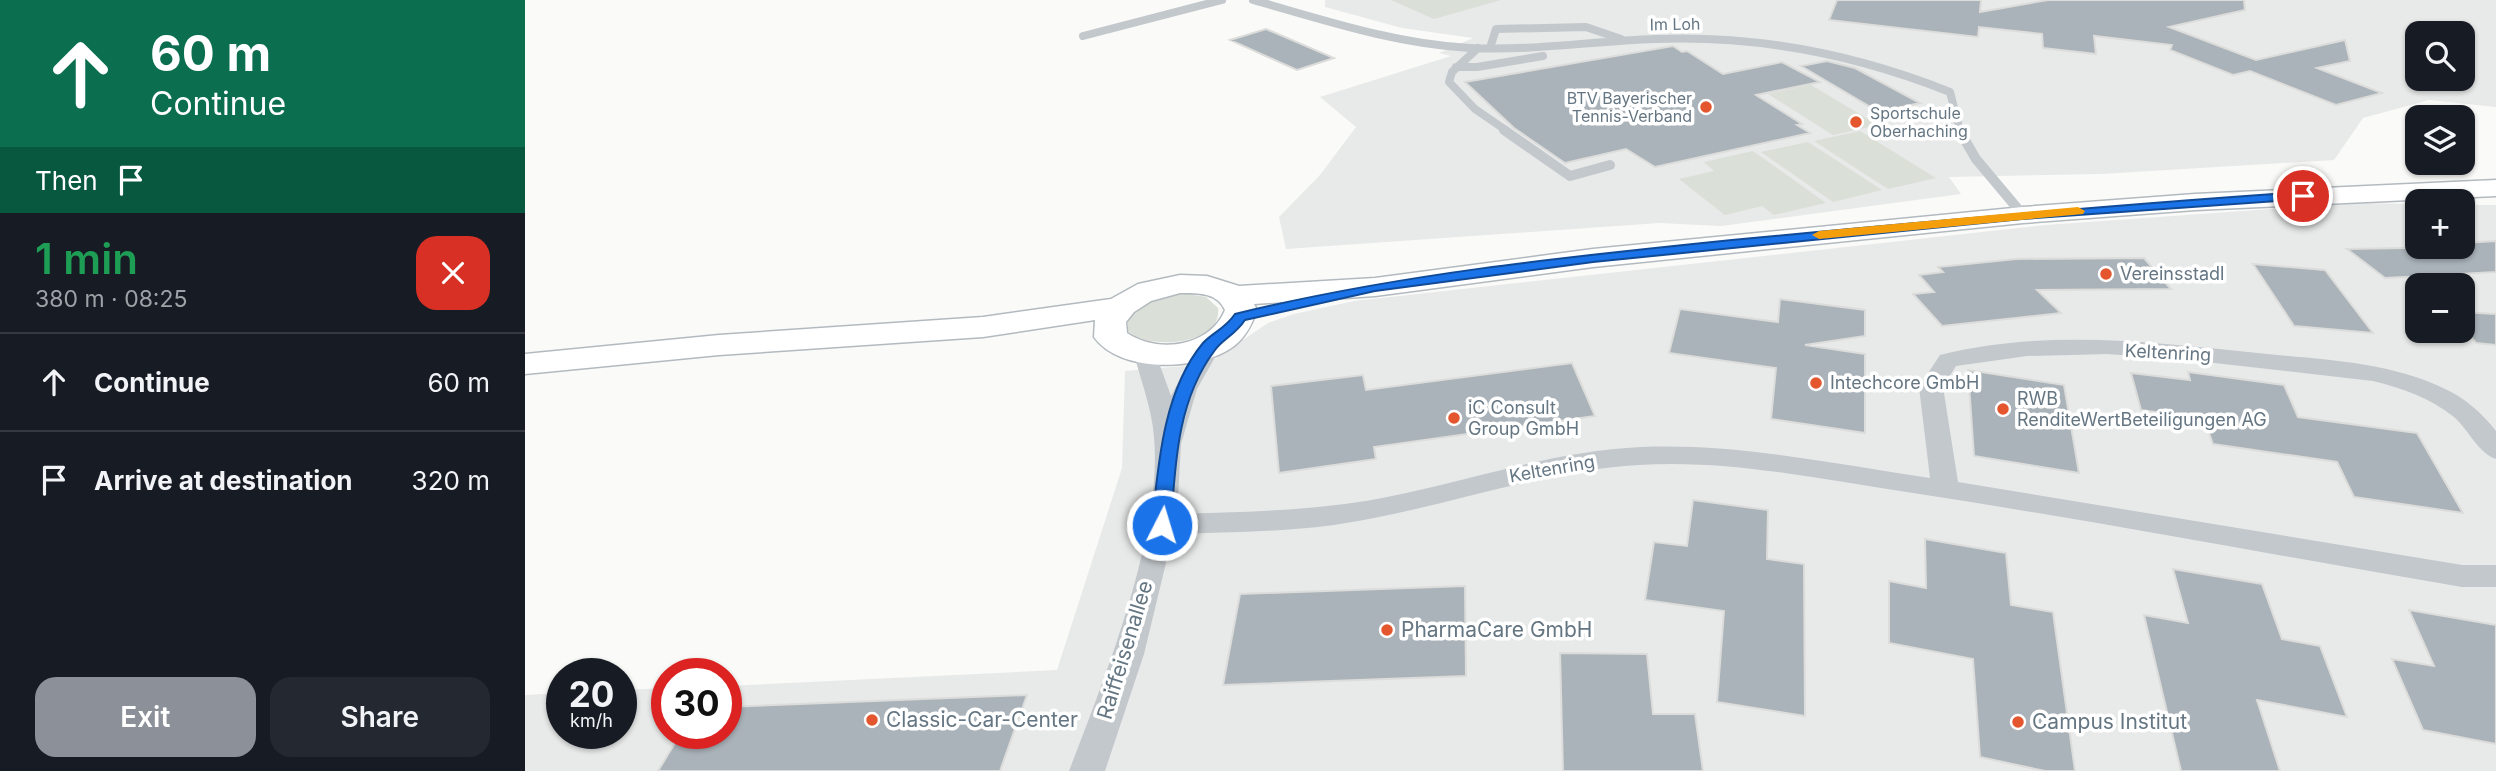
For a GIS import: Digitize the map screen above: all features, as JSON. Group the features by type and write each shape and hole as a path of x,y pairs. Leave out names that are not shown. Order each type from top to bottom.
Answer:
{"main road":[{"path":"525,364 719,345 983,327 1116,322 1146,292 1179,284 1212,286 1237,307 1606,257 2022,215 2222,201 2496,188"},
{"path":"1116,322 1119,345 1146,354 1179,354 1210,345 1230,332 1237,307"}],"street":[{"name":"Raiffeisenallee","path":"1087,771 1131,641 1162,525 1168,444 1185,389 1210,345"},
{"name":"Keltenring","path":"1945,489 1931,387 1948,360 1986,351 2053,347 2173,352 2316,366 2391,377 2434,393 2469,414 2496,450"},
{"name":"Raiffeisenallee","path":"1146,354 1168,444"},
{"name":"Keltenring","path":"1162,525 1305,519 1369,510 1517,474 1640,456 1783,465 1945,489 2462,576 2496,576"}],"lane":[{"path":"1083,36 1222,0"},
{"name":"Im Loh","path":"1253,0 1376,34 1478,48 1565,47 1695,38 1771,43 1873,63 1950,93 1964,143 2022,215"},
{"path":"1490,48 1496,29 1586,27 1625,41"},
{"path":"1478,48 1456,67 1449,82 1454,90 1553,167 1570,176 1610,164"},
{"path":"1456,67 1477,67 1543,56"}],"shaded area":[{"name":"Sportschule Oberhaching","path":"1325,0 2496,0 2496,107 2429,100 2363,118 2334,160 2101,174 1949,177 1961,194 1721,226 1659,223 1286,249 1279,217 1320,175 1356,127 1320,97 1451,56 1439,53 1473,38 1402,28 1325,7"},
{"path":"1391,0 1501,0 1434,19"},
{"path":"1811,85 1878,125 1833,135 1768,94"},
{"path":"1860,131 1936,178 1888,189 1814,141"},
{"path":"1808,142 1882,190 1833,202 1761,152"},
{"path":"1753,151 1826,203 1774,215 1762,206 1725,215 1679,179 1714,171 1704,162"},
{"path":"2353,203 2405,204 2405,259 2475,259 2475,205 2496,205 2496,771 525,771 525,695 546,694 546,749 637,749 637,689 651,689 651,749 742,749 742,685 1057,670 1122,468 1125,371 1207,364 1268,323 1294,314 1354,301 2046,225"},
{"path":"1182,293 1206,297 1218,308 1216,320 1209,330 1183,341 1167,342 1152,341 1128,331 1128,316 1143,303"}],"building":[{"path":"1837,0 1981,0 1980,12 2048,0 2244,0 2245,10 2169,27 2256,60 2345,40 2350,61 2317,68 2382,93 2336,105 2250,71 2233,75 2170,50 2172,45 2094,36 2096,54 2043,48 2042,34 1979,27 1978,37 1829,20"},
{"path":"1266,29 1334,58 1297,70 1230,40"},
{"name":"BTV Bayerischer Tennis-Verband","path":"1673,46 1682,52 1687,51 1723,74 1782,62 1820,82 1756,95 1802,124 1797,125 1810,133 1655,167 1626,149 1565,163 1514,128 1465,82"},
{"path":"1827,61 1855,68 1920,103 1879,112 1801,66"},
{"path":"2496,241 2496,272 2405,273 2405,277 2385,278 2347,249 2405,248 2405,259 2475,259 2475,242"},
{"path":"2144,258 2171,289 2037,290 2061,313 1942,326 1913,294 1934,292 1919,275 1943,272 1938,267 2016,259"},
{"path":"2253,264 2325,270 2373,333 2294,326"},
{"path":"1780,299 1865,310 1865,336 1805,345 1865,354 1865,433 1771,419 1776,368 1669,353 1680,309 1778,322"},
{"path":"2475,313 2496,314 2496,345 2476,343"},
{"path":"1572,363 1595,416 1374,447 1376,459 1279,473 1271,386 1363,375 1366,390"},
{"path":"1968,370 2064,385 2079,473 1974,456"},
{"path":"2188,372 2284,385 2298,417 2417,433 2463,513 2354,497 2337,462 2213,444 2204,419 2141,410 2131,373 2190,380"},
{"path":"1693,500 1768,510 1767,559 1804,564 1805,716 1717,702 1724,611 1645,600 1654,542 1687,546"},
{"path":"1925,539 2006,553 2011,605 2053,612 2075,771 2045,771 1980,757 1973,659 1889,643 1889,581 1926,588"},
{"path":"2173,569 2262,584 2282,639 2320,646 2347,717 2257,700 2280,771 2181,771 2144,615 2188,623"},
{"path":"1465,586 1466,676 1223,685 1240,594"},
{"path":"2409,610 2496,625 2496,744 2423,730 2392,659 2434,666"},
{"path":"1560,653 1647,654 1653,714 1695,714 1703,771 1563,771"},
{"name":"Classic-Car-Center","path":"1027,695 1000,771 658,771 671,749 742,749 742,706"}],"slow traffic":[{"path":"1819,235 2078,211"}],"place":[{"name":"BTV Bayerischer Tennis-Verband","path":"1706,107"},
{"name":"Sportschule Oberhaching","path":"1856,122"},
{"name":"Vereinsstadl","path":"2106,274"},
{"name":"Intechcore GmbH","path":"1816,383"},
{"name":"RWB RenditeWertBeteiligungen AG","path":"2003,409"},
{"name":"iC Consult Group GmbH","path":"1454,418"},
{"name":"PharmaCare GmbH","path":"1387,630"},
{"name":"Classic-Car-Center","path":"872,720"},
{"name":"Campus Institut","path":"2018,722"}],"route":[{"path":"1162,525 1168,444 1185,389 1210,345 1230,332 1240,317 1375,287 1593,258 2022,215 2303,196"}]}
